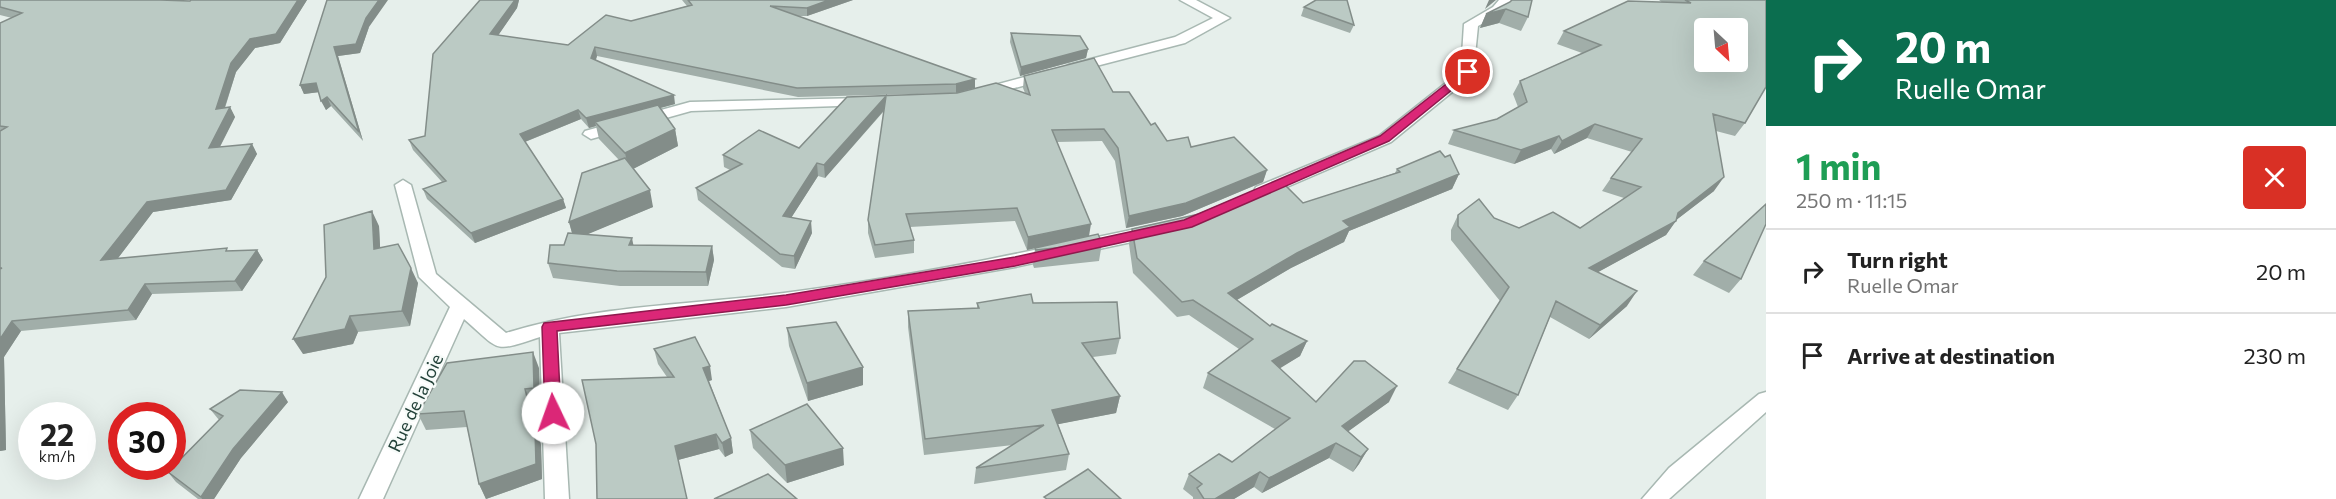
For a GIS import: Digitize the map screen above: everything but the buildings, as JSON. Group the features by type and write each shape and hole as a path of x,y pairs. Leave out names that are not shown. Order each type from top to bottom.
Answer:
{"street":[{"path":"967,96 1180,40 1223,18 1186,0"},
{"path":"1242,200 1384,138 1468,72 1471,24 1498,10 1506,0"},
{"path":"591,134 690,108 877,102"},
{"path":"403,185 428,277 503,342 549,327 797,298 1015,261 1176,226"},
{"name":"Rue de la Joie","path":"371,499 460,306"},
{"path":"549,327 556,499"},
{"path":"1654,499 1677,475 1766,400"}],"route":[{"path":"553,413 549,327 786,300 1015,261 1188,224 1384,138 1468,72"}]}
